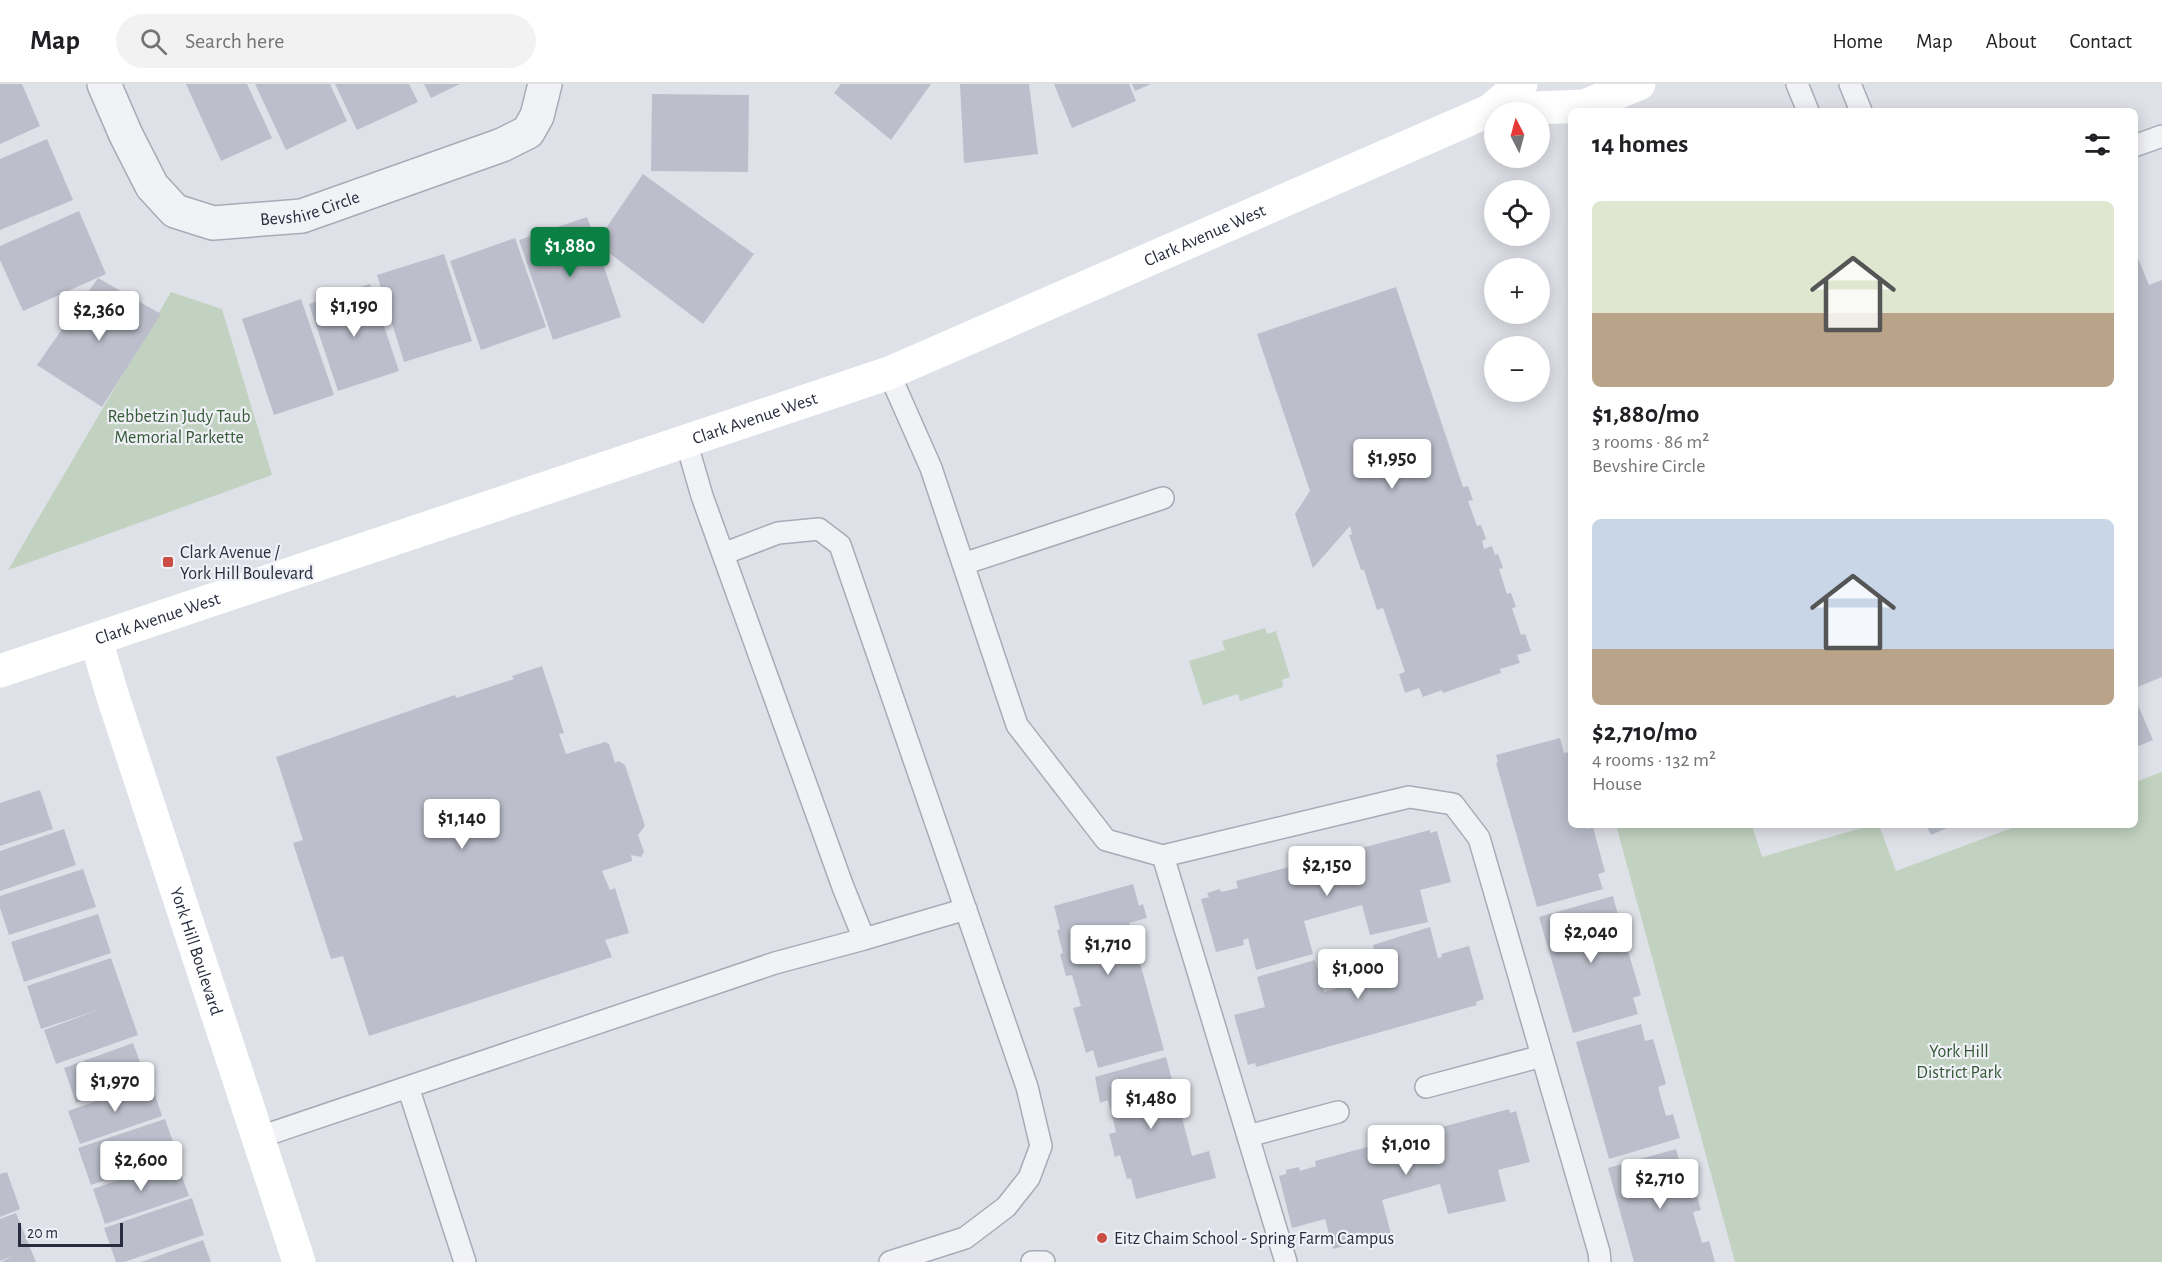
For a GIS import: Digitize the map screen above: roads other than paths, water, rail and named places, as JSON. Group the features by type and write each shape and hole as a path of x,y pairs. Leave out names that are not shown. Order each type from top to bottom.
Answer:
{"street":[{"name":"Bevshire Circle","path":"104,84 126,135 152,186 175,211 213,223 302,216 502,145 528,132 537,116 545,84"},
{"name":"Clark Avenue West","path":"1500,102 1521,84"},
{"name":"Clark Avenue West","path":"1550,107 1584,106 1639,84"},
{"name":"Clark Avenue West","path":"0,671 889,373 1484,113"},
{"name":"York Hill Boulevard","path":"96,640 299,1262"}],"lane":[{"path":"1797,84 1807,108"},
{"path":"1850,84 1861,108"},
{"path":"2138,145 2162,136"},
{"path":"889,373 931,468 1017,725 1106,840 1163,856 1409,797 1453,804 1479,838 1600,1262"},
{"path":"686,441 702,496 843,887 864,939"},
{"path":"963,564 1163,498"},
{"path":"723,554 778,533 819,529 840,544 1027,1087 1041,1146 1029,1178 1006,1208 965,1238 890,1262"},
{"path":"1163,856 1286,1262"},
{"path":"257,1138 774,963 966,909"},
{"path":"1426,1087 1542,1056"},
{"path":"408,1087 465,1262"},
{"path":"1248,1136 1338,1112"},
{"path":"1032,1262 1044,1262"}],"place":[{"name":"Clark Avenue / York Hill Boulevard","path":"168,562"},
{"name":"Eitz Chaim School - Spring Farm Campus","path":"1102,1238"}],"park label":[{"name":"Rebbetzin Judy Taub Memorial Parkette","path":"179,426"},
{"name":"York Hill District Park","path":"1959,1061"}]}
